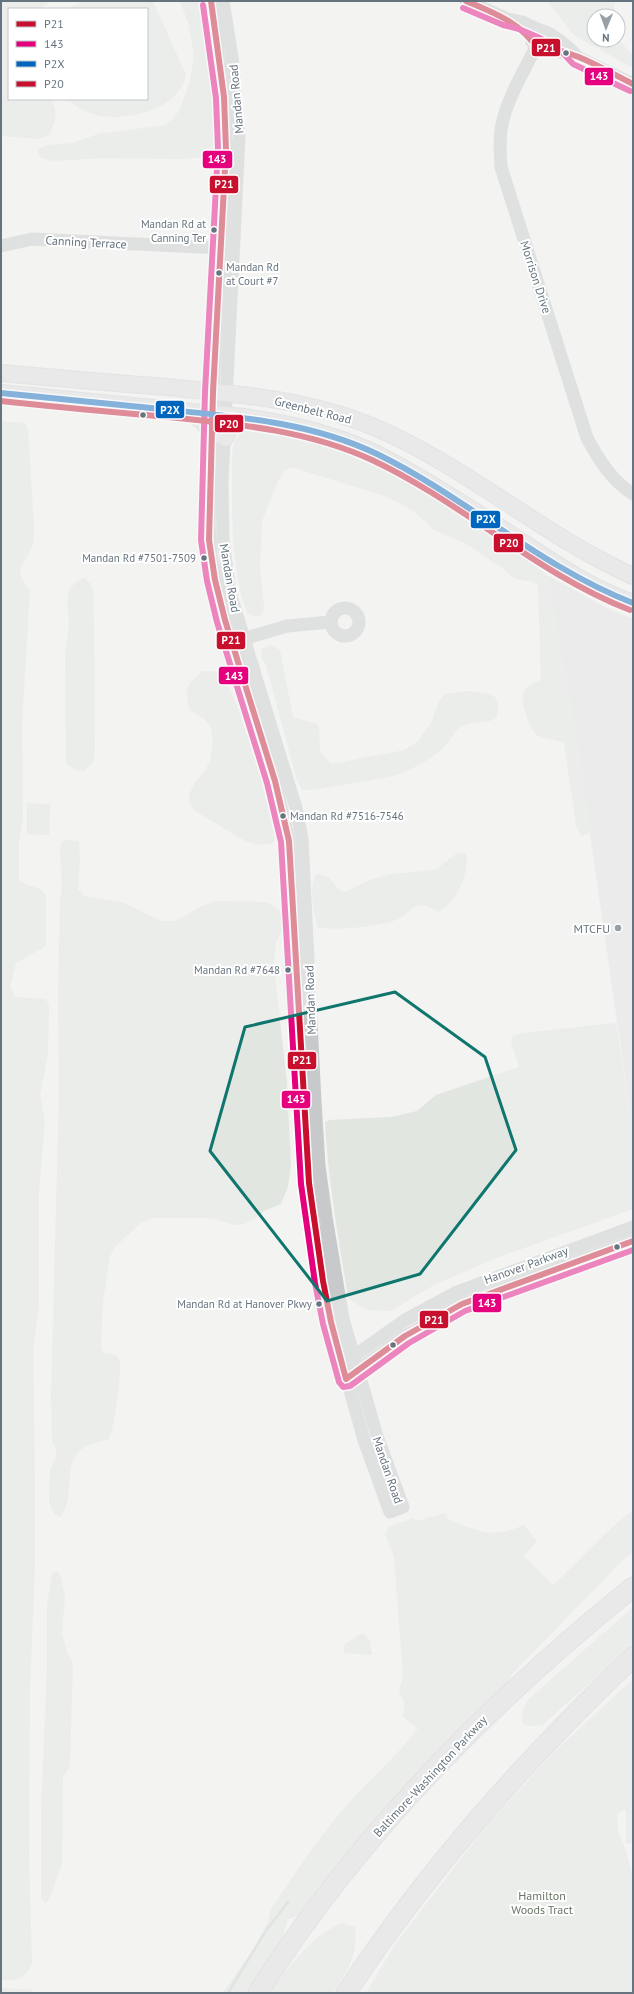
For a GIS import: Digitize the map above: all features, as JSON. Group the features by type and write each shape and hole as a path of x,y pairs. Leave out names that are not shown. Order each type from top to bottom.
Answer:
{"highway":[{"name":"Baltimore-Washington Parkway","path":"258,1993 311,1915 401,1805 494,1708 537,1668 633,1587"},
{"path":"346,1993 413,1897 489,1805 577,1710 633,1657"}],"main road":[{"name":"Greenbelt Road","path":"1,373 220,393 292,402 336,413 376,428 438,460 578,548 606,564 633,576"},
{"name":"Greenbelt Road","path":"1,393 243,417 274,421 323,433 377,454 476,512 556,564 591,584 633,603"},
{"path":"190,412 219,437 243,417"}],"street":[{"name":"Mandan Road","path":"211,1 220,58 226,125 221,248 220,415 209,540 218,594 231,642 275,780 289,840 302,1103 309,1183 323,1281 348,1360 357,1371 388,1472 402,1507 390,1512 369,1455 346,1379 348,1360 343,1319 335,1278 320,1174 302,839 296,808 230,593 223,540 219,437"},
{"name":"Mandan Road","path":"220,393 239,136 232,57 223,1"},
{"path":"466,1 483,4 540,40 573,50 578,57 632,85"},
{"name":"Morrison Drive","path":"540,40 509,103 502,122 500,134 501,167 587,438 605,468 618,483 633,494"},
{"name":"Canning Terrace","path":"1,246 32,239 221,248"},
{"path":"231,642 287,626 331,622"},
{"name":"Hanover Parkway","path":"348,1360 405,1320 457,1292 633,1226"},
{"name":"Hanover Parkway","path":"346,1379 424,1324 462,1304 633,1241"}],"highlighted area":[{"path":"395,992 485,1057 516,1150 420,1274 327,1301 210,1151 245,1027"}],"shaded area":[{"name":"MTCFU","path":"547,575 605,607 633,619 633,1132 576,737"}],"green space":[{"path":"1,1 51,1 41,8 8,8 8,100 52,100 55,108 53,126 49,135 38,139 1,136"},
{"path":"85,1 153,1 186,75 181,87 173,97 163,105 136,115 108,117 96,115 73,104 68,100 148,100 148,8 68,8"},
{"path":"180,1 198,1 208,47 214,137 212,154 209,157 181,159 103,158 53,161 41,158 37,150 47,145 73,143 98,134 165,125 174,118 180,109 190,81 194,54 188,23"},
{"path":"547,1 615,1 614,8 586,8 586,42 574,35"},
{"path":"597,48 626,48 633,54 633,68"},
{"path":"1,421 24,423 28,428 34,533 30,551 20,570 24,582 30,591 22,722 23,817 19,841 19,880 26,885 40,889 46,895 46,946 16,963 10,987 15,997 46,999 49,1006 48,1054 40,1095 45,1123 39,1192 39,1307 33,1350 35,1565 30,1689 29,1855 32,1964 23,1977 7,1980 1,1980"},
{"path":"243,430 318,444 378,468 437,500 494,537 547,575 576,737 590,833 581,836 576,825 564,743 537,735 528,721 524,706 523,693 525,689 541,679 538,586 534,582 515,579 505,570 465,543 434,530 417,514 385,496 291,467 285,470 278,481 262,521 260,566 264,608 262,614 257,617 248,614 239,583 236,566 232,513 233,449 235,440"},
{"path":"84,578 92,587 94,595 95,752 93,763 84,771 75,770 66,763 65,655 69,624 67,605 69,590 77,581"},
{"path":"271,645 280,650 293,717 317,724 319,728 320,752 331,764 405,750 418,741 431,723 439,701 445,694 469,691 488,694 495,697 498,703 497,717 489,721 469,724 461,727 437,753 419,765 394,776 314,790 302,790 296,777 266,665 261,657 262,649"},
{"path":"203,671 214,671 223,675 236,703 260,775 275,838 273,843 260,845 245,841 193,809 189,802 189,795 194,784 204,772 210,761 213,744 211,727 203,718 190,710 187,697 190,684"},
{"path":"27,803 50,804 49,835 27,834"},
{"path":"65,840 79,842 80,859 78,889 84,896 125,903 162,921 176,921 200,907 215,901 266,902 279,909 282,917 281,932 276,942 274,967 287,1083 291,1166 288,1187 281,1204 264,1211 255,1219 244,1224 233,1225 212,1218 152,1218 141,1223 116,1246 110,1256 103,1301 101,1344 103,1353 116,1355 120,1363 113,1427 108,1440 90,1444 79,1451 73,1460 69,1493 61,1517 54,1514 49,1503 50,1470 57,1454 52,1440 51,1397 59,1096 58,1000 60,902 62,888 60,849 61,843"},
{"path":"464,853 467,856 467,864 460,888 446,907 439,912 427,906 419,905 414,907 402,917 373,926 335,929 317,927 313,907 312,885 317,874 329,877 337,888 343,892 369,880 392,874 435,870 456,854"},
{"path":"616,1023 633,1132 633,1209 496,1258 434,1285 390,1311 369,1310 348,1298 331,1189 325,1122 329,1120 391,1117 417,1111 436,1095 519,1067 511,1042 513,1036 522,1033"},
{"path":"633,1510 633,1552 618,1565 513,1673 489,1713 311,1915 298,1916 288,1919 281,1943 258,1993 223,1993 258,1942 264,1931 271,1909 321,1837 339,1814 418,1728 403,1717 405,1704 399,1691 403,1675 394,1557 385,1534 388,1532 387,1528 413,1518 416,1521 446,1513 448,1519 486,1532 503,1532 524,1525 537,1541 524,1556 553,1585 612,1528"},
{"path":"54,1572 58,1572 61,1578 65,1596 62,1632 67,1653 73,1663 70,1761 69,1768 63,1777 62,1864 48,1902 45,1903 41,1898 41,1812 47,1670 47,1606 52,1574"},
{"path":"633,1607 633,1645 542,1725 528,1726 522,1723 523,1711 528,1700"},
{"path":"360,1634 364,1634 370,1641 372,1655 344,1653 344,1645"},
{"name":"Hamilton Woods Tract","path":"633,1679 633,1844 626,1843 626,1809 617,1814 618,1831 627,1854 633,1879 633,1993 366,1993 396,1943 488,1824 554,1752"},
{"path":"342,1923 355,1927 355,1946 351,1962 333,1993 269,1993 301,1953 320,1936"},
{"path":"1,1988 32,1990 34,1993 1,1993"}],"waterway":[{"path":"228,1993 265,1932 288,1902"}],"transit line":[{"name":"P21","path":"211,1 224,97 226,149 213,392 209,540 215,580 225,620 275,781 289,841 309,1183 323,1281 331,1322 346,1379 405,1336 462,1304 633,1241"},
{"name":"P21","path":"466,1 514,24 536,47 548,48 573,55 633,84"},
{"name":"143","path":"203,5 216,98 218,149 205,392 201,540 207,581 217,622 267,783 281,842 301,1184 315,1283 323,1324 339,1382 343,1387 350,1386 409,1343 465,1311 633,1250"},
{"name":"143","path":"463,8 503,25 519,29 540,38 562,52 573,64 630,91"},
{"name":"P2X","path":"1,393 250,419 302,428 352,443 410,471 566,571 633,603"},
{"name":"P20","path":"1,401 245,426 297,435 347,450 372,460 405,477 563,577 596,595 630,610"}],"place":[{"name":"Mandan Rd at Canning Ter","path":"214,230"},
{"name":"Mandan Rd at Court #7","path":"219,273"},
{"name":"Mandan Rd #7501-7509","path":"204,558"},
{"name":"Mandan Rd #7516-7546","path":"283,816"},
{"name":"MTCFU","path":"618,928"},
{"name":"Mandan Rd #7648","path":"288,970"},
{"name":"Mandan Rd at Hanover Pkwy","path":"319,1304"}]}
